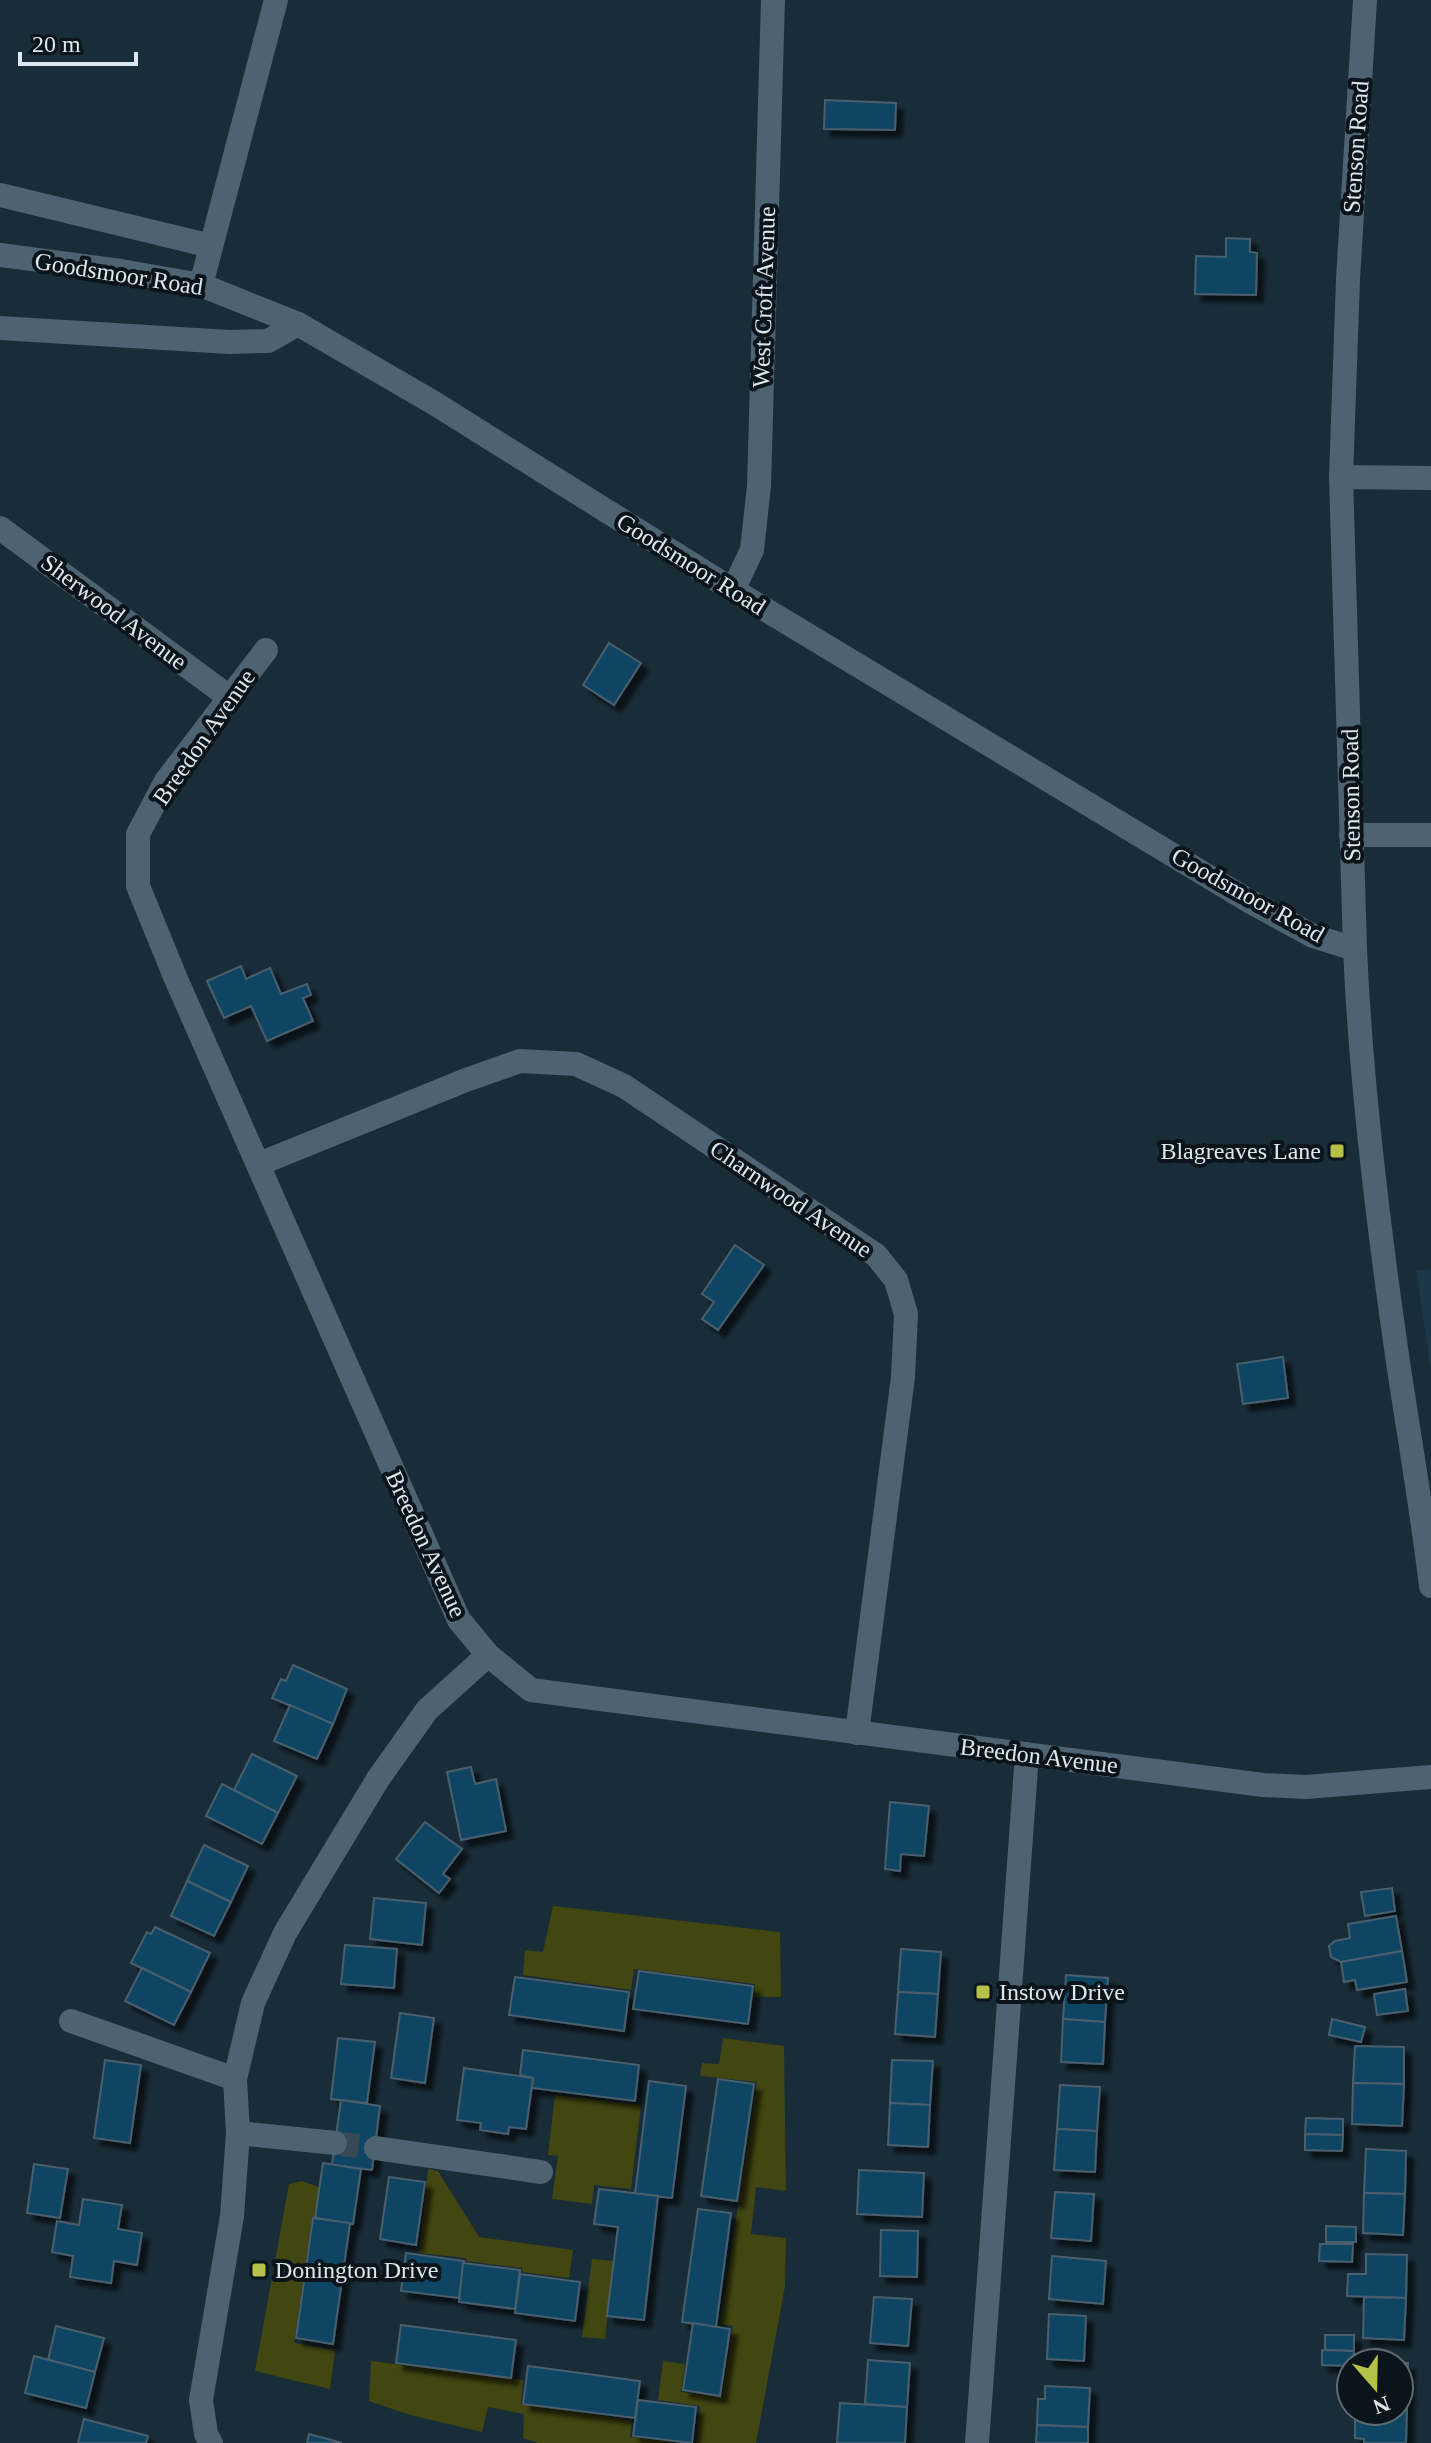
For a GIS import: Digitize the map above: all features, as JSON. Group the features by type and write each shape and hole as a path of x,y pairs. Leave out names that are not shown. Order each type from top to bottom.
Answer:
{"street":[{"path":"201,285 276,0"},
{"name":"West Croft Avenue","path":"733,590 752,550 759,486 773,0"},
{"name":"Stenson Road","path":"1365,0 1348,279 1341,477 1355,949 1359,1027 1398,1362 1424,1468 1431,1586"},
{"path":"0,195 211,246"},
{"name":"Goodsmoor Road","path":"0,255 201,285 298,324 434,403 733,590 1249,901 1313,936 1355,949"},
{"path":"0,328 229,342 268,341 298,324"},
{"path":"1341,477 1431,478"},
{"name":"Sherwood Avenue","path":"0,528 229,697"},
{"name":"Breedon Avenue","path":"266,650 166,781 138,834 138,886 176,979 459,1620 488,1655 531,1690 857,1733 1263,1785 1306,1787 1431,1777"},
{"path":"1351,835 1431,835"},
{"name":"Charnwood Avenue","path":"259,1164 520,1061 576,1064 624,1086 876,1255 896,1280 906,1314 903,1377 857,1733"},
{"path":"211,2443 206,2434 201,2400 232,2216 238,2133 235,2079 253,2003 285,1933 378,1779 427,1710 488,1655"},
{"path":"977,2443 1027,1754"},
{"path":"71,2021 235,2079"},
{"path":"238,2133 335,2143"},
{"path":"376,2148 541,2172"}],"shaded area":[{"path":"1431,1269 1431,1372 1416,1270"}],"green space":[{"path":"553,1906 780,1932 781,1997 754,1997 755,1984 634,1969 631,1990 523,1975 525,1950 543,1952"},
{"path":"723,2038 784,2046 786,2191 756,2187 751,2234 786,2238 785,2286 756,2443 696,2443 700,2406 658,2400 663,2361 685,2364 681,2392 722,2397 733,2326 720,2324 757,2082 700,2076 702,2063 719,2064"},
{"path":"555,2095 641,2105 631,2189 594,2185 592,2204 552,2199 558,2156 548,2155"},
{"path":"428,2169 438,2171 479,2237 573,2250 569,2278 522,2272 522,2268 466,2261 466,2258 419,2253"},
{"path":"302,2181 319,2187 294,2343 335,2350 330,2389 255,2371 289,2184"},
{"path":"592,2259 613,2261 605,2339 582,2337"},
{"path":"371,2361 523,2380 521,2404 632,2420 630,2437 679,2443 539,2443 523,2438 524,2414 488,2407 482,2432 410,2415 369,2401"}],"building":[{"path":"825,100 896,103 895,130 824,129"},
{"path":"1226,238 1250,239 1250,252 1257,253 1256,295 1195,294 1196,256 1226,257"},
{"path":"609,643 641,663 614,705 583,685"},
{"path":"241,966 246,979 270,968 281,994 307,984 311,995 303,998 313,1021 267,1041 251,1006 224,1018 207,981"},
{"path":"735,1245 764,1265 718,1330 702,1319 714,1302 702,1294"},
{"path":"1283,1357 1288,1398 1243,1404 1237,1364"},
{"path":"293,1665 347,1689 333,1724 272,1698 281,1679 286,1681"},
{"path":"290,1705 333,1724 317,1759 274,1741"},
{"path":"252,1754 297,1776 278,1813 234,1790"},
{"path":"471,1767 475,1784 496,1779 506,1831 461,1840 447,1772"},
{"path":"222,1784 278,1813 262,1844 206,1816"},
{"path":"890,1802 929,1806 924,1856 901,1854 900,1871 885,1869"},
{"path":"425,1822 462,1849 443,1874 450,1879 439,1893 396,1859"},
{"path":"204,1845 248,1866 231,1902 187,1881"},
{"path":"187,1881 231,1902 214,1936 171,1916"},
{"path":"1392,1888 1395,1911 1365,1916 1361,1892"},
{"path":"374,1898 426,1903 422,1945 370,1939"},
{"path":"1396,1916 1402,1951 1341,1962 1331,1957 1329,1946 1335,1941 1350,1938 1348,1924"},
{"path":"155,1927 210,1953 191,1992 131,1963 147,1932 151,1934"},
{"path":"345,1945 397,1949 394,1988 341,1984"},
{"path":"901,1949 941,1952 938,1994 898,1992"},
{"path":"1402,1951 1407,1982 1357,1990 1355,1980 1344,1982 1341,1962"},
{"path":"142,1968 191,1992 174,2025 125,2001"},
{"path":"639,1971 753,1986 748,2024 633,2009"},
{"path":"1066,1975 1108,1978 1105,2022 1063,2019"},
{"path":"515,1977 629,1992 624,2031 509,2015"},
{"path":"1405,1989 1408,2011 1377,2015 1374,1994"},
{"path":"898,1992 938,1994 935,2037 895,2034"},
{"path":"400,2013 434,2018 425,2083 391,2078"},
{"path":"1063,2019 1105,2022 1103,2064 1061,2062"},
{"path":"1332,2019 1365,2027 1361,2042 1329,2035"},
{"path":"338,2038 375,2042 367,2103 331,2099"},
{"path":"1355,2046 1404,2047 1404,2084 1353,2083"},
{"path":"523,2050 639,2065 635,2101 532,2088 533,2078 520,2075"},
{"path":"105,2060 141,2065 130,2143 94,2138"},
{"path":"892,2060 933,2061 930,2105 890,2103"},
{"path":"464,2068 533,2078 526,2129 509,2127 508,2134 480,2130 481,2123 457,2120"},
{"path":"718,2079 754,2084 737,2201 701,2196"},
{"path":"649,2081 686,2086 672,2198 635,2194"},
{"path":"1353,2083 1404,2084 1402,2126 1352,2124"},
{"path":"1060,2085 1100,2087 1097,2131 1057,2129"},
{"path":"341,2100 380,2106 372,2170 332,2165"},
{"path":"890,2103 930,2105 928,2147 888,2145"},
{"path":"1306,2118 1343,2119 1343,2135 1305,2134"},
{"path":"1057,2129 1097,2131 1095,2172 1054,2170"},
{"path":"1305,2134 1343,2135 1342,2151 1305,2150"},
{"path":"1366,2149 1406,2151 1405,2194 1364,2193"},
{"path":"323,2163 361,2169 353,2224 315,2218"},
{"path":"34,2164 68,2169 60,2218 27,2213"},
{"path":"859,2170 924,2173 922,2217 857,2214"},
{"path":"389,2177 425,2182 416,2245 380,2239"},
{"path":"599,2189 658,2196 644,2320 607,2316 618,2227 594,2224"},
{"path":"1055,2192 1094,2194 1091,2241 1051,2238"},
{"path":"1364,2193 1405,2194 1403,2235 1363,2233"},
{"path":"83,2199 122,2205 118,2229 142,2233 137,2265 114,2261 111,2283 70,2277 73,2256 52,2252 57,2221 79,2225"},
{"path":"698,2209 731,2213 716,2327 682,2322"},
{"path":"313,2218 350,2223 333,2344 296,2338"},
{"path":"1326,2226 1356,2227 1356,2242 1326,2242"},
{"path":"881,2230 918,2231 917,2277 880,2276"},
{"path":"1320,2244 1353,2244 1352,2262 1319,2261"},
{"path":"406,2253 464,2261 459,2298 401,2291"},
{"path":"1366,2254 1407,2255 1406,2298 1347,2296 1348,2274 1366,2274"},
{"path":"1052,2256 1106,2261 1103,2304 1049,2299"},
{"path":"463,2263 520,2270 515,2309 459,2302"},
{"path":"520,2274 580,2282 575,2321 515,2313"},
{"path":"874,2297 912,2299 908,2346 870,2343"},
{"path":"1364,2297 1406,2298 1404,2340 1363,2338"},
{"path":"1049,2314 1086,2316 1084,2361 1047,2359"},
{"path":"693,2323 730,2329 720,2396 683,2390"},
{"path":"401,2325 516,2340 511,2378 396,2363"},
{"path":"56,2326 104,2338 95,2372 48,2360"},
{"path":"1325,2335 1354,2335 1354,2347 1325,2350"},
{"path":"1322,2350 1335,2350 1335,2365 1322,2365"},
{"path":"34,2356 95,2372 86,2408 25,2393"},
{"path":"868,2360 910,2363 907,2407 865,2404"},
{"path":"528,2366 640,2381 635,2418 523,2404"},
{"path":"1045,2386 1090,2388 1088,2427 1037,2425 1038,2399 1045,2399"},
{"path":"638,2400 696,2407 692,2443 633,2436"},
{"path":"840,2403 907,2407 905,2443 837,2443"},
{"path":"84,2419 148,2436 146,2443 78,2443"},
{"path":"1037,2425 1088,2427 1088,2443 1036,2443"},
{"path":"1355,2427 1406,2427 1406,2443 1364,2443 1364,2439 1355,2438"},
{"path":"309,2434 342,2443 307,2443"}],"tunnel":[{"path":"335,2143 376,2148"}],"place":[{"name":"Blagreaves Lane","path":"1337,1151"},
{"name":"Instow Drive","path":"983,1992"},
{"name":"Donington Drive","path":"259,2270"}]}
